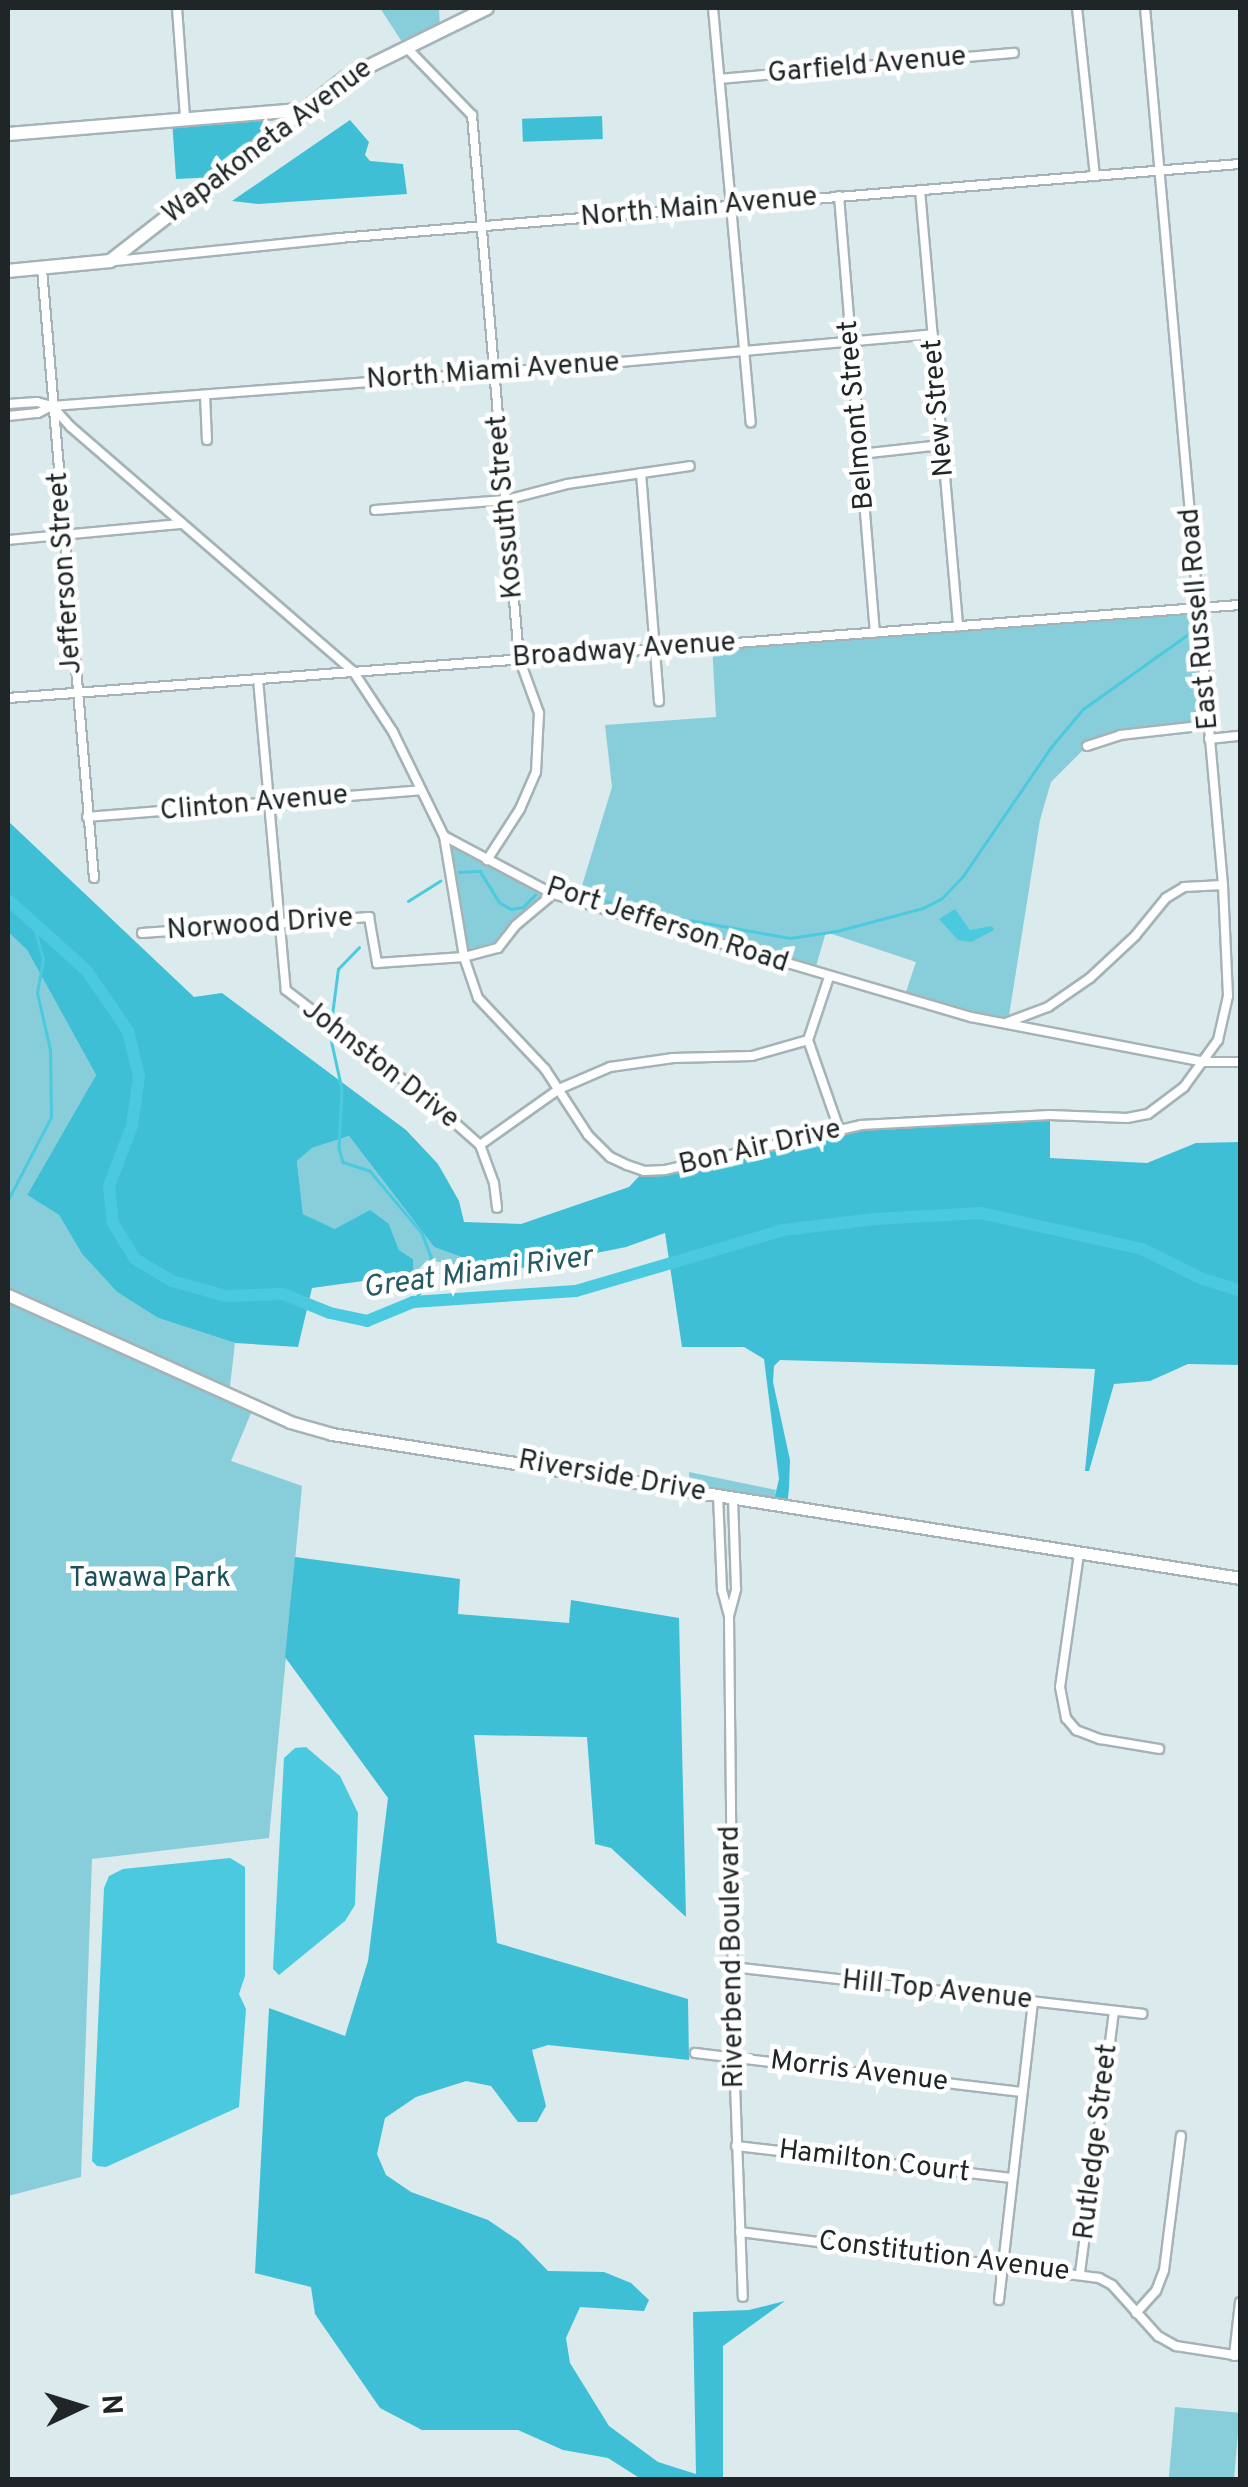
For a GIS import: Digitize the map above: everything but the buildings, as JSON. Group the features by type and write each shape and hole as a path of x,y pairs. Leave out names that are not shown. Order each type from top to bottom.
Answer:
{"main road":[{"name":"Wapakoneta Avenue","path":"110,262 345,78 404,45 487,8"},
{"path":"8,134 302,110"},
{"path":"249,114 262,118 266,126 254,146"},
{"name":"North Main Avenue","path":"8,271 110,262"},
{"name":"Riverside Drive","path":"8,1295 290,1422 332,1434 1240,1578"}],"street":[{"path":"177,8 185,118"},
{"path":"713,8 750,422"},
{"path":"1077,8 1095,176"},
{"name":"East Russell Road","path":"1145,8 1223,884 1228,996 1218,1040 1205,1062"},
{"name":"Kossuth Street","path":"404,45 472,115 519,658 536,698 540,753 520,808 486,860"},
{"name":"Garfield Avenue","path":"720,79 1014,53"},
{"name":"North Main Avenue","path":"110,262 731,205 1240,164"},
{"name":"New Street","path":"920,190 958,626"},
{"name":"Belmont Street","path":"839,196 875,633"},
{"path":"148,231 144,248 158,256"},
{"name":"Jefferson Street","path":"42,268 75,692 94,878"},
{"name":"North Miami Avenue","path":"8,404 37,402 52,406 204,395 932,334"},
{"path":"204,395 208,440"},
{"path":"52,406 181,524 353,671 394,732 444,836"},
{"name":"North Miami Avenue","path":"8,416 38,413 52,406"},
{"path":"860,454 942,445"},
{"path":"375,510 506,500 567,484 690,466"},
{"path":"641,473 659,701"},
{"path":"8,540 181,524"},
{"name":"Broadway Avenue","path":"8,698 1240,605"},
{"name":"Johnston Drive","path":"258,679 286,990 428,1099 480,1145 494,1183 497,1208"},
{"path":"1087,746 1120,735 1208,724"},
{"path":"1210,739 1240,736"},
{"name":"Clinton Avenue","path":"87,817 420,790"},
{"name":"Port Jefferson Road","path":"444,836 553,894 829,977 970,1017 1205,1062 1240,1062"},
{"name":"Bon Air Drive","path":"444,836 464,957 478,998 546,1069 588,1136 610,1157 644,1171 839,1129 971,1117 1127,1118 1148,1114 1168,1102 1205,1062"},
{"path":"1008,1022 1048,1007 1090,978 1135,936 1166,898 1184,887 1223,884"},
{"name":"Norwood Drive","path":"142,933 369,917 377,963 464,957 498,948 516,925 553,894"},
{"path":"829,977 808,1040 839,1129"},
{"path":"480,1145 559,1089 610,1067 673,1058 752,1056 808,1040"},
{"path":"718,1495 722,1590 729,1616"},
{"path":"729,1616 736,1589 734,1498"},
{"path":"1079,1554 1060,1686 1066,1718 1076,1730 1100,1739 1160,1749"},
{"name":"Riverbend Boulevard","path":"729,1616 732,1967 744,2298"},
{"name":"Hill Top Avenue","path":"732,1967 1142,2014"},
{"path":"999,2300 1033,2002"},
{"name":"Rutledge Street","path":"1080,2273 1114,2011"},
{"name":"Morris Avenue","path":"695,2052 1022,2092"},
{"path":"1136,2313 1156,2290 1164,2270 1181,2136"},
{"name":"Hamilton Court","path":"736,2146 1012,2178"},
{"name":"Constitution Avenue","path":"740,2232 1080,2273 1112,2285 1158,2336 1176,2346 1237,2356"},
{"path":"1237,2356 1240,2302"}],"green space":[{"path":"380,8 439,8 440,29 404,45"},
{"path":"1199,608 1208,725 1120,735 1087,746 1051,782 1040,820 1008,1022 904,998 916,962 826,932 814,973 577,902 612,787 605,725 716,717 712,645"},
{"path":"444,836 553,894 516,925 498,948 464,957"},
{"name":"Tawawa Park","path":"8,932 27,950 96,1075 27,1195 59,1215 82,1254 117,1292 158,1318 235,1343 229,1395 254,1406 231,1461 302,1486 269,1838 92,1859 81,2177 8,2196"},
{"path":"349,1136 434,1247 502,1272 427,1260 414,1274 413,1259 399,1250 389,1224 335,1229 303,1214 297,1161 312,1148"},
{"path":"689,1472 776,1490 773,1504 690,1490"},
{"path":"1175,2407 1240,2413 1234,2480 1169,2479"}],"shaded area":[{"path":"602,116 603,139 523,142 522,119"},
{"path":"262,118 266,127 262,137 216,177 176,179 172,119"},
{"path":"350,120 369,142 365,155 370,161 403,164 407,194 258,204 232,201"},
{"path":"8,821 194,997 222,993 406,1130 438,1164 459,1201 464,1222 521,1224 629,1187 644,1171 861,1125 1050,1115 1050,1158 1147,1163 1196,1143 1240,1142 1240,1365 1188,1364 1150,1381 1114,1384 1089,1471 1085,1471 1095,1369 780,1360 774,1366 773,1382 790,1460 789,1488 787,1507 773,1504 779,1479 764,1359 744,1347 682,1347 665,1233 626,1247 502,1272 434,1247 349,1136 312,1148 297,1161 303,1214 335,1229 370,1210 389,1224 399,1250 413,1259 414,1274 312,1288 298,1347 235,1343 158,1318 117,1292 82,1254 59,1215 27,1195 96,1075 27,950 8,932"},
{"path":"955,909 970,930 992,926 994,930 971,942 958,940 939,919"},
{"path":"295,1557 460,1579 458,1614 569,1623 571,1600 679,1618 686,1917 611,1848 595,1844 587,1737 474,1735 497,1943 688,1999 689,2060 548,2045 532,2050 546,2106 537,2122 518,2122 491,2086 466,2081 416,2097 385,2118 377,2154 386,2175 411,2192 488,2220 519,2241 548,2271 604,2272 631,2283 649,2300 644,2311 580,2307 566,2338 570,2363 609,2426 658,2462 696,2474 693,2312 749,2310 785,2301 723,2346 723,2479 641,2479 608,2458 563,2450 518,2430 422,2430 380,2408 315,2314 311,2287 255,2273 269,2008 345,2036 368,1961 388,1798 285,1657"},
{"path":"306,1747 340,1776 358,1813 355,1905 345,1921 279,1975 273,1969 284,1758 295,1748"},
{"path":"230,1858 245,1867 245,1976 239,1994 246,2009 239,2107 106,2167 97,2166 92,2161 104,1888 109,1876 123,1869"}],"waterway":[{"path":"545,884 644,912 790,938 837,931 923,908 941,899 963,876 1051,747 1083,709 1187,635"},
{"path":"459,872 480,871 499,902 511,909 523,907 535,895"},
{"path":"408,901 440,881"},
{"name":"Great Miami River","path":"8,900 87,971 128,1031 139,1076 132,1126 109,1186 113,1223 135,1259 172,1281 226,1296 283,1294 330,1313 367,1321 413,1302 576,1291 783,1230 875,1219 981,1213 1142,1249 1203,1279 1240,1290"},
{"path":"8,1200 51,1117 50,1050 37,993 43,959 33,924"},
{"path":"332,1015 338,969 359,947"},
{"path":"331,1039 342,1089 339,1148 343,1162 370,1171 422,1233 431,1256 428,1283 413,1302"}]}
